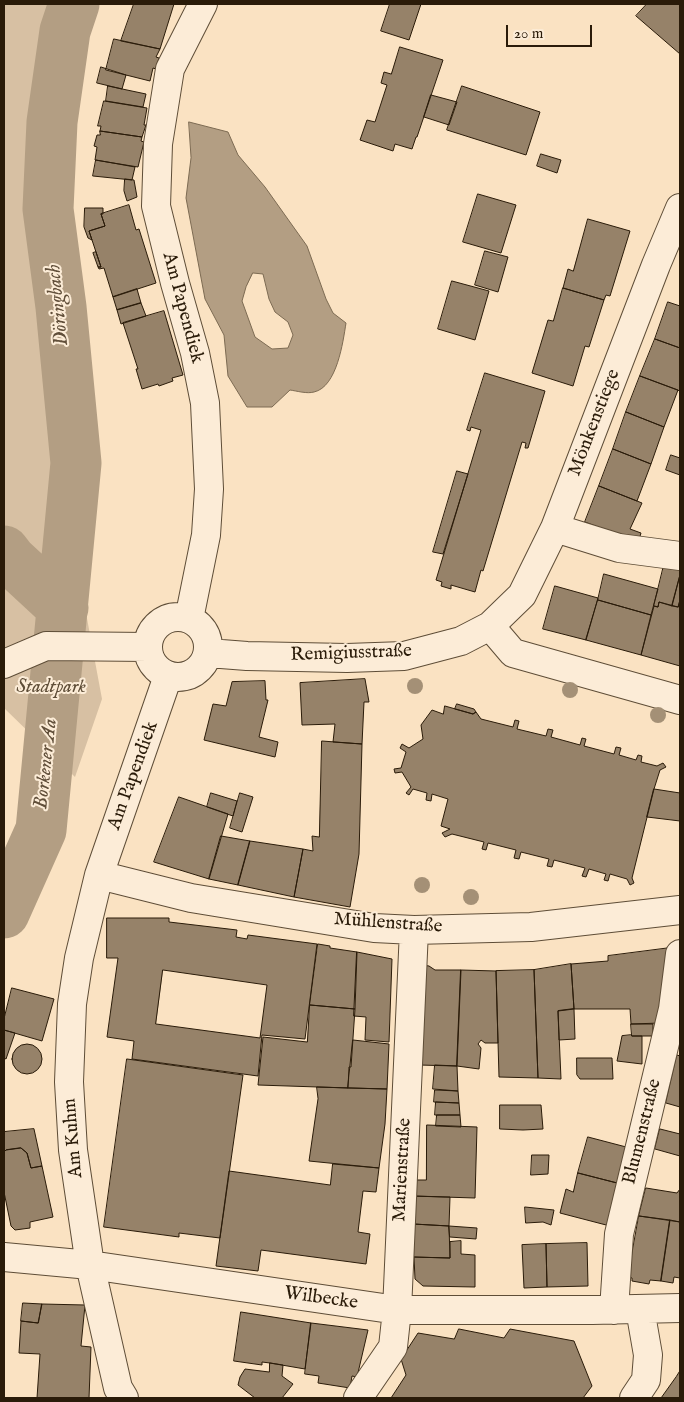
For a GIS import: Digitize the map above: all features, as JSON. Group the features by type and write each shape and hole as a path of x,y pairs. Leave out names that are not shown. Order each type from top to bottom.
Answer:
{"street":[{"name":"Am Papendiek","path":"189,619 206,535 210,490 205,403 196,353 175,283 156,206 158,144 170,69 203,4"},
{"name":"Mönkenstiege","path":"490,626 522,594 555,528 656,265 680,208"},
{"path":"555,528 619,548 680,556"},
{"path":"180,617 189,619 196,623 206,636 208,653 201,666 188,676 168,676 160,672 153,665 149,656 149,637 161,622 170,618 180,617"},
{"path":"490,626 513,653 680,700"},
{"name":"Remigiusstraße","path":"208,653 307,657 404,656 461,641 490,626"},
{"path":"4,664 46,646 148,647"},
{"name":"Am Papendiek","path":"99,875 168,676"},
{"name":"Mühlenstraße","path":"99,875 190,898 374,928 414,930 531,927 680,910"},
{"name":"Am Kuhm","path":"99,875 77,967 72,1004 69,1082 73,1150 90,1265 118,1388 124,1398"},
{"name":"Marienstraße","path":"358,1398 393,1346 397,1310 414,930"},
{"name":"Blumenstraße","path":"634,1398 646,1380 648,1355 627,1310 619,1234 673,1010 680,954"},
{"name":"Wilbecke","path":"4,1257 90,1265 397,1310 627,1310 680,1308"}],"green space":[{"name":"Stadtpark","path":"4,4 94,4 83,31 65,152 91,408 83,597 102,699 75,777 4,708"}],"shaded area":[{"path":"189,122 228,132 238,155 265,187 307,246 333,313 346,323 338,363 328,382 322,388 311,393 290,390 272,407 247,407 228,376 224,335 205,299 186,198 191,158","holes":["253,273 263,274 269,299 275,312 288,322 293,335 288,348 272,349 255,337 242,301"]}],"building":[{"path":"134,4 174,4 160,49 121,41"},
{"path":"390,4 421,4 409,40 381,31"},
{"path":"647,4 680,4 680,54 636,16"},
{"path":"114,39 160,49 156,57 159,58 156,69 153,68 150,81 106,70"},
{"path":"400,47 443,60 412,149 395,144 393,151 360,140 367,120 375,122 387,85 381,83 384,72 391,74"},
{"path":"101,67 126,75 122,89 97,83"},
{"path":"108,86 146,94 143,107 106,101"},
{"path":"462,86 540,112 526,155 447,130"},
{"path":"431,95 457,102 449,125 424,117"},
{"path":"104,101 147,108 144,125 146,125 142,137 100,131 101,126 98,126"},
{"path":"100,131 142,137 141,141 144,142 138,167 95,160 97,147 94,146"},
{"path":"541,154 561,160 557,173 537,166"},
{"path":"96,160 135,167 132,180 93,176"},
{"path":"125,179 134,180 137,197 127,201 124,191"},
{"path":"478,194 516,205 501,253 463,242"},
{"path":"129,205 136,230 139,229 156,283 113,297 104,268 99,269 98,267 101,267 89,231 105,226 101,214"},
{"path":"85,208 103,208 103,214 101,214 105,226 89,231 92,240 88,238 84,227"},
{"path":"588,219 630,231 610,296 606,295 604,300 563,288 568,269 573,271"},
{"path":"485,251 508,257 498,292 475,285"},
{"path":"96,252 101,267 98,267 93,253"},
{"path":"452,281 489,291 475,340 438,329"},
{"path":"563,288 604,300 589,347 585,346 573,386 532,373 548,320 553,321"},
{"path":"137,289 141,303 117,310 113,297"},
{"path":"668,302 680,306 680,348 655,339"},
{"path":"141,303 146,316 121,324 117,310"},
{"path":"164,311 183,375 172,378 173,381 159,386 158,384 142,389 136,369 138,369 123,323"},
{"path":"655,339 680,348 680,391 640,376"},
{"path":"485,373 545,391 528,448 525,448 526,443 522,442 475,592 451,585 451,589 441,586 442,582 436,580 481,430 471,427 470,431 467,430"},
{"path":"640,376 678,390 664,427 626,412"},
{"path":"626,412 664,427 651,464 613,449"},
{"path":"613,449 651,464 637,501 599,486"},
{"path":"671,455 680,458 680,475 666,470"},
{"path":"457,471 468,474 443,554 433,552"},
{"path":"599,486 642,503 630,529 641,533 638,543 585,522"},
{"path":"664,565 680,569 680,575 672,606 659,602 658,607 654,606"},
{"path":"604,574 658,589 651,615 598,600"},
{"path":"680,575 680,600 678,607 672,606"},
{"path":"555,586 598,598 586,640 543,629"},
{"path":"598,600 651,615 641,655 586,640"},
{"path":"680,600 680,666 641,655 654,606 658,607 659,602 678,607"},
{"path":"365,679 369,702 364,702 362,744 333,742 335,724 302,725 300,683"},
{"path":"265,681 266,700 268,700 259,737 278,742 275,757 204,740 213,704 226,706 232,682"},
{"path":"457,704 474,709 476,712 473,714 455,709"},
{"path":"445,706 473,714 476,712 481,719 513,727 515,720 519,721 517,729 546,736 548,729 553,730 551,737 580,745 582,738 586,739 584,746 614,754 616,747 621,748 619,755 636,760 638,755 642,756 641,762 657,766 663,763 666,767 660,770 654,789 632,878 634,883 630,885 627,879 610,874 608,881 604,880 606,874 589,869 586,877 582,876 585,868 554,860 552,867 547,866 549,859 521,852 519,859 514,858 516,850 488,843 486,850 482,849 484,842 452,834 445,837 442,833 450,829 441,826 448,799 432,794 431,801 426,800 427,793 413,789 409,795 406,793 411,787 402,772 395,773 394,769 401,768 406,752 400,748 402,744 409,748 423,739 421,725 432,710 443,714"},
{"path":"322,741 362,744 359,854 350,907 294,897 303,849 313,851 312,836 319,837"},
{"path":"654,789 680,793 680,821 647,817"},
{"path":"211,793 237,801 233,816 207,807"},
{"path":"240,793 253,797 242,832 230,828"},
{"path":"179,797 228,814 209,879 154,862"},
{"path":"221,836 250,841 238,885 209,879"},
{"path":"250,841 303,849 294,897 238,885"},
{"path":"107,918 169,918 169,922 237,930 236,937 247,939 248,935 317,944 305,1039 262,1035 258,1076 132,1059 134,1041 107,1037 118,958 107,958","holes":["163,970 267,985 260,1038 156,1024"]},
{"path":"318,944 330,946 330,948 357,952 355,1009 310,1005"},
{"path":"670,948 661,1023 631,1024 630,1009 574,1009 571,964 608,961 608,956"},
{"path":"357,952 392,959 389,1042 365,1040 366,1017 354,1016"},
{"path":"571,964 574,1009 558,1011 561,1079 538,1078 534,970"},
{"path":"422,965 429,966 435,970 461,970 457,1066 419,1065"},
{"path":"461,970 496,971 498,1043 485,1043 481,1040 478,1044 481,1048 479,1069 457,1066"},
{"path":"534,970 538,1078 499,1077 496,971"},
{"path":"12,988 54,999 42,1041 4,1030 4,1019"},
{"path":"310,1005 355,1009 348,1088 258,1085 263,1037 307,1042"},
{"path":"574,1009 575,1039 559,1040 558,1011"},
{"path":"631,1024 653,1024 653,1036 632,1036"},
{"path":"4,1030 15,1033 6,1059 4,1058"},
{"path":"622,1036 642,1036 642,1064 617,1061"},
{"path":"353,1040 389,1044 387,1089 348,1088"},
{"path":"27,1044 38,1048 42,1059 38,1070 27,1074 16,1070 12,1059 16,1048"},
{"path":"677,1055 680,1056 680,1107 666,1103"},
{"path":"577,1058 612,1058 613,1079 580,1079 577,1075"},
{"path":"127,1059 243,1075 220,1238 179,1233 179,1237 104,1227"},
{"path":"435,1065 457,1066 458,1091 433,1089"},
{"path":"317,1087 387,1089 385,1124 379,1168 309,1161 318,1099"},
{"path":"435,1090 458,1091 459,1103 434,1102"},
{"path":"436,1102 459,1103 460,1115 435,1115"},
{"path":"500,1105 541,1105 543,1129 500,1129"},
{"path":"437,1115 460,1115 461,1127 436,1126"},
{"path":"427,1125 477,1127 475,1198 412,1196 412,1180 426,1180"},
{"path":"34,1129 42,1166 31,1168 27,1153 21,1148 4,1152 4,1132"},
{"path":"660,1129 680,1134 680,1156 655,1149"},
{"path":"588,1137 630,1148 621,1184 578,1173"},
{"path":"21,1148 27,1153 31,1168 42,1166 53,1217 30,1222 30,1228 15,1230 11,1226 4,1192 4,1152"},
{"path":"532,1155 549,1155 548,1174 531,1175"},
{"path":"333,1164 379,1168 376,1192 363,1191 358,1232 370,1234 366,1264 261,1250 258,1271 216,1266 229,1171 330,1185"},
{"path":"578,1173 621,1184 610,1226 560,1213 566,1189 573,1192"},
{"path":"646,1188 677,1193 680,1189 680,1222 639,1216"},
{"path":"412,1196 450,1197 449,1226 413,1224"},
{"path":"525,1207 554,1210 551,1225 543,1222 526,1223"},
{"path":"639,1216 670,1220 661,1281 650,1280 649,1284 632,1281 632,1278 628,1277"},
{"path":"670,1220 680,1222 680,1278 674,1277 673,1283 661,1281"},
{"path":"413,1224 449,1226 450,1258 411,1257"},
{"path":"449,1226 477,1228 476,1239 450,1237"},
{"path":"461,1241 461,1254 475,1255 475,1287 423,1286 415,1279 414,1257 450,1258 450,1242"},
{"path":"587,1243 588,1286 547,1287 546,1244"},
{"path":"546,1244 547,1287 524,1288 522,1245"},
{"path":"23,1303 42,1304 38,1323 21,1321"},
{"path":"42,1304 85,1305 81,1346 91,1347 89,1398 37,1398 40,1354 19,1353 21,1321 38,1323"},
{"path":"241,1312 311,1323 305,1369 262,1362 262,1365 234,1361"},
{"path":"311,1323 368,1330 357,1377 352,1376 350,1388 318,1383 319,1376 305,1374"},
{"path":"459,1329 504,1338 510,1329 574,1341 592,1386 583,1398 391,1398 406,1375 401,1359 418,1333 454,1339"},
{"path":"270,1363 283,1365 282,1376 293,1384 282,1398 255,1398 238,1385 245,1369 269,1372"},
{"path":"680,1371 680,1398 661,1398 676,1377"}],"waterway":[{"name":"Döringbach","path":"4,913 41,830 76,463 61,307 48,209 52,122 65,31 74,4"},
{"path":"4,551 11,560 63,608"}],"water label":[{"name":"Borkener Aa","path":"47,764"}]}
